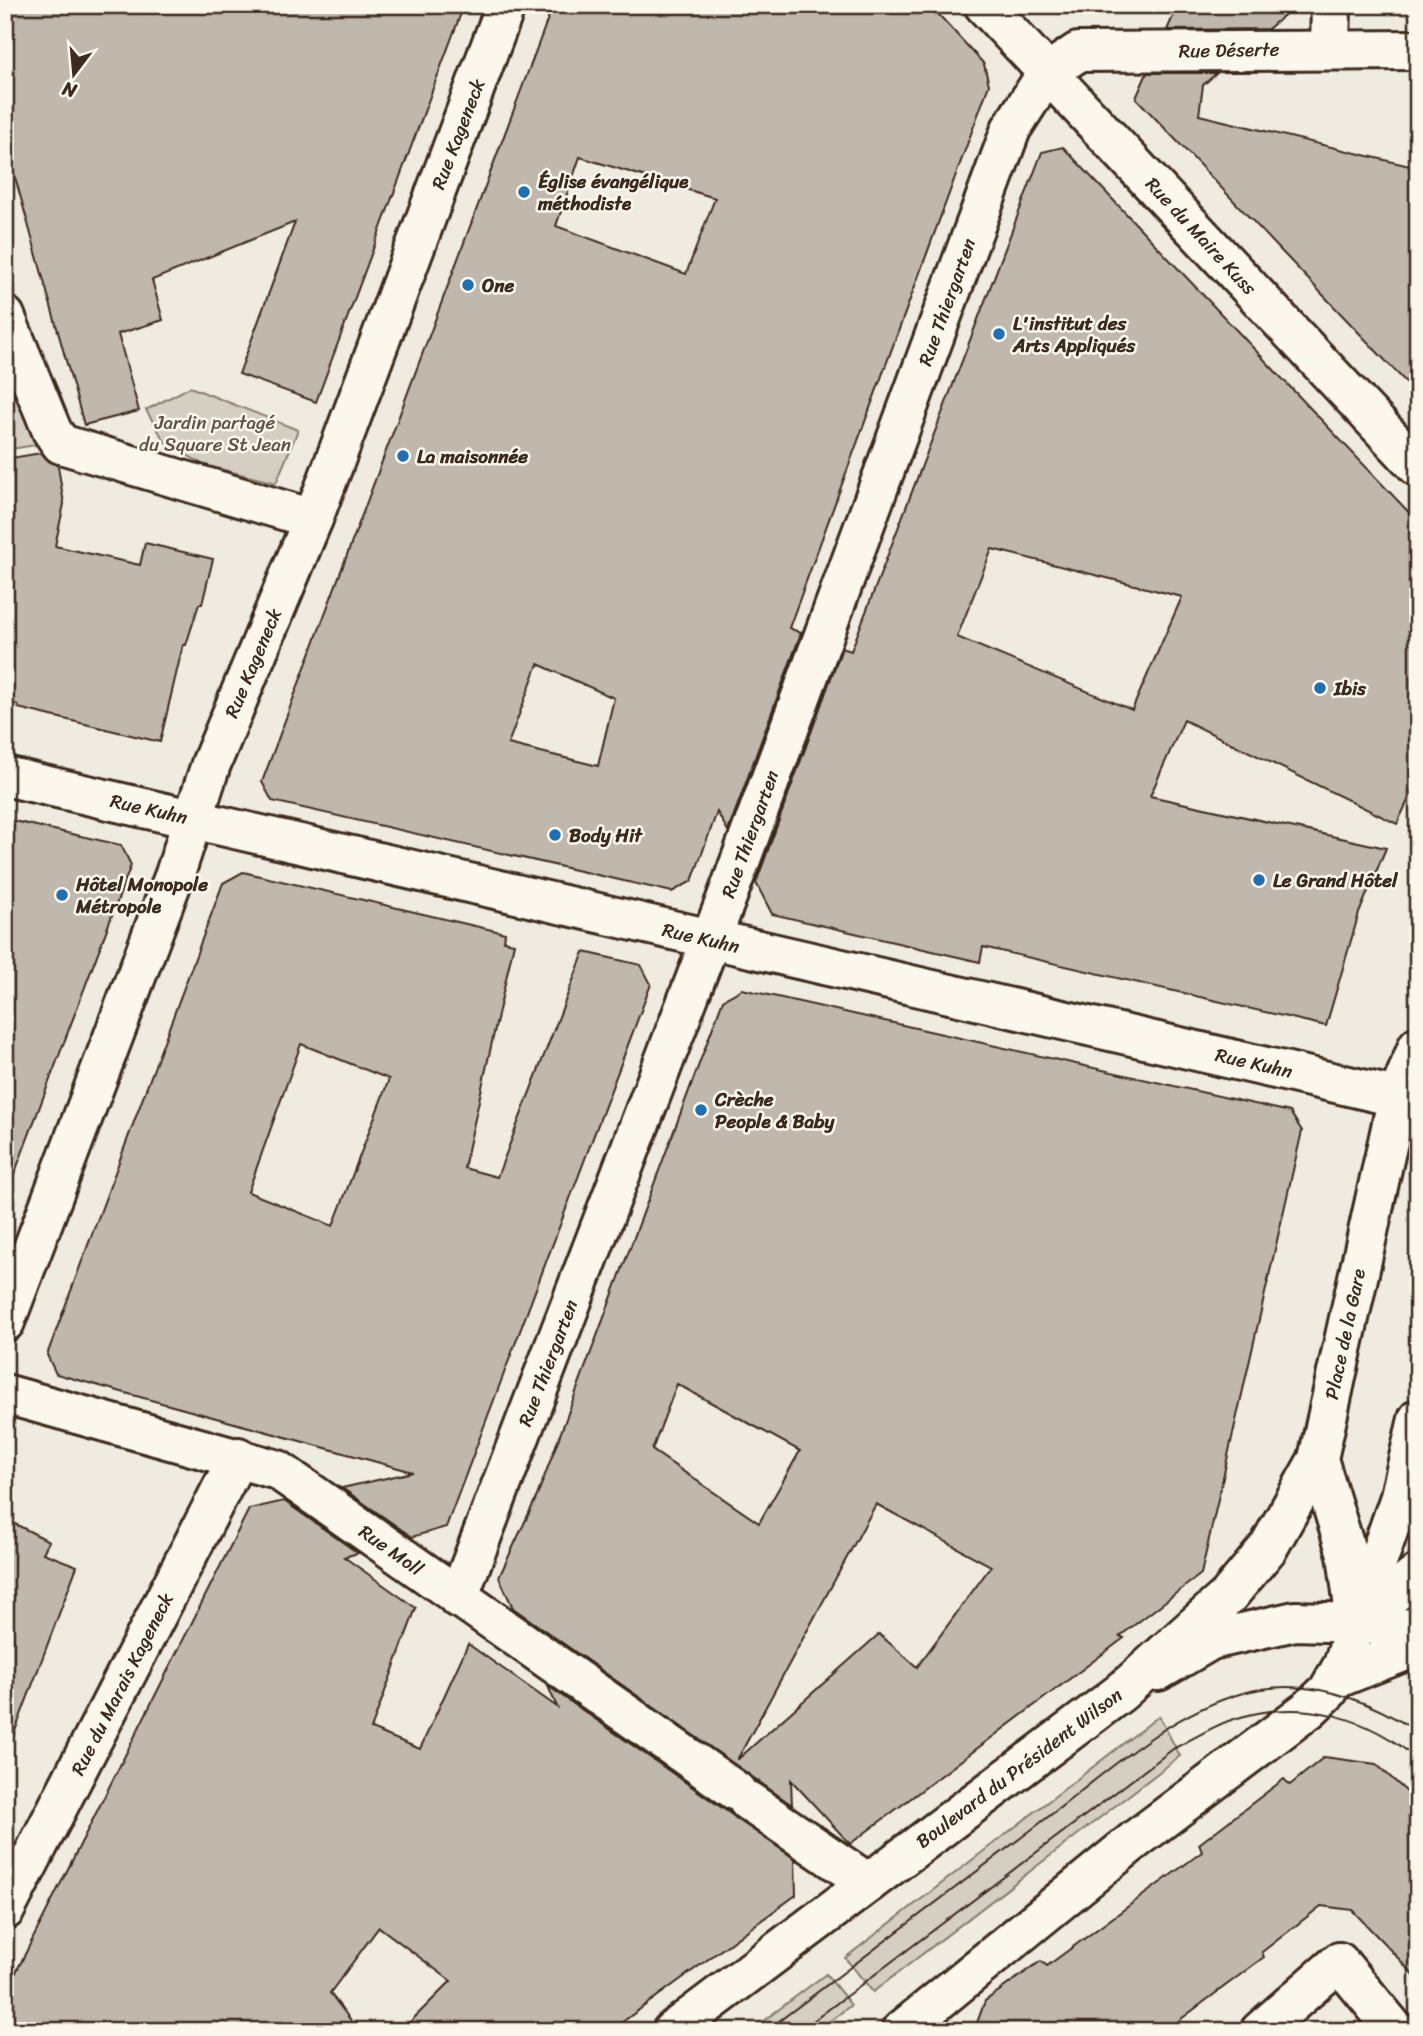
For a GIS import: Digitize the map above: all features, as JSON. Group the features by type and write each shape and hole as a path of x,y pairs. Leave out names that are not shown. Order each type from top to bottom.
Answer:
{"street":[{"name":"Rue Kageneck","path":"5,1322 175,874 211,764 313,519 506,5"},
{"name":"Rue du Maire Kuss","path":"984,5 1418,467"},
{"path":"1330,48 1331,5"},
{"name":"Rue Déserte","path":"1047,73 1078,52 1330,48 1418,50"},
{"name":"Rue Thiergarten","path":"458,1598 710,940 1011,129 1047,73"},
{"path":"5,316 52,431 61,444 313,519"},
{"name":"Rue Kuhn","path":"5,776 1408,1099"},
{"name":"Place de la Gare","path":"901,2031 1135,1840 1309,1709 1335,1679 1343,1665 1356,1623 1347,1554 1318,1459 1408,1099 1418,1046"},
{"name":"Rue Moll","path":"5,1394 278,1470 868,1883"},
{"path":"1356,1623 1399,1500 1418,1419"},
{"name":"Rue du Marais Kageneck","path":"5,1910 237,1457"},
{"name":"Boulevard du Président Wilson","path":"672,2031 1120,1693 1227,1596 1268,1548 1318,1459"},
{"path":"1356,1623 1418,1574"},
{"path":"1120,1693 1211,1640 1295,1621 1356,1623 1418,1630"},
{"name":"Place de la Gare","path":"1335,1679 1418,1646"},
{"path":"1260,2031 1339,1962 1396,2031"}],"green space":[{"path":"5,384 26,396 36,445 5,450"},
{"name":"Jardin partagé du Square St Jean","path":"190,387 298,430 276,483 204,465 165,442 146,410"},
{"path":"1159,1716 1180,1756 873,1992 845,1958"},
{"path":"826,1974 851,2005 817,2031 750,2031"}],"building":[{"path":"5,5 464,5 316,402 239,374 295,222 152,280 163,320 118,334 139,411 84,425 5,141"},
{"path":"553,5 939,5 939,15 984,64 989,85 789,628 801,633 728,831 717,812 692,881 672,892 272,801 262,782","holes":["580,157 715,198 686,274 556,226","538,664 614,698 598,766 508,744"]},
{"path":"1178,5 1296,5 1268,29 1167,30"},
{"path":"1147,73 1217,73 1203,85 1199,115 1418,168 1418,395 1136,98"},
{"path":"1063,147 1418,522 1418,779 1397,824 1184,720 1150,796 1386,848 1359,913 1326,1026 983,947 980,962 772,914 756,883 842,648 851,651 1042,152","holes":["992,549 1182,597 1132,710 957,637"]},
{"path":"41,453 58,466 64,504 55,546 140,565 145,543 213,559 202,604 199,604 186,645 183,645 160,742 18,708 18,705 5,702 5,459"},
{"path":"5,819 121,845 131,865 9,1188 5,1187"},
{"path":"243,872 505,933 504,941 514,943 464,1168 497,1177 584,952 641,965 651,984 446,1527 412,1537 342,1488 413,1472 56,1374 47,1355 223,883","holes":["301,1044 389,1079 333,1226 248,1192"]},
{"path":"742,989 1290,1112 1302,1131 1201,1574 1120,1636 1124,1638 850,1844 791,1780 792,1805 513,1608 499,1577 537,1496 723,1000","holes":["677,1384 800,1451 759,1523 652,1450","876,1504 991,1566 917,1667 879,1634 737,1760"]},
{"path":"284,1501 358,1553 344,1557 416,1608 371,1729 420,1749 468,1644 557,1707 548,1686 795,1859 796,1895 610,2031 401,2031 451,1981 379,1927 330,1993 359,2031 5,2031 5,1994 249,1509"},
{"path":"5,1519 49,1541 43,1553 77,1566 9,1747 5,1746"},
{"path":"1324,1757 1376,1764 1418,1802 1418,1979 1352,1910 1321,1906 1262,1952 1264,1957 1165,2031 974,2031 985,2001 1041,1961 1047,1966 1202,1852 1199,1844 1284,1779 1290,1785"}],"tram line":[{"path":"766,2031 1138,1747 1189,1715 1215,1703 1266,1688 1312,1689 1356,1700 1418,1732"},
{"path":"800,2031 1173,1749 1223,1723 1265,1712 1312,1711 1357,1723 1379,1733 1418,1760"}],"place":[{"name":"Église évangélique méthodiste","path":"524,192"},
{"name":"One","path":"468,285"},
{"name":"L'institut des Arts Appliqués","path":"999,334"},
{"name":"La maisonnée","path":"403,456"},
{"name":"Ibis","path":"1320,688"},
{"name":"Body Hit","path":"555,835"},
{"name":"Le Grand Hôtel","path":"1259,880"},
{"name":"Hôtel Monopole Métropole","path":"62,895"},
{"name":"Crèche People & Baby","path":"701,1110"}]}
